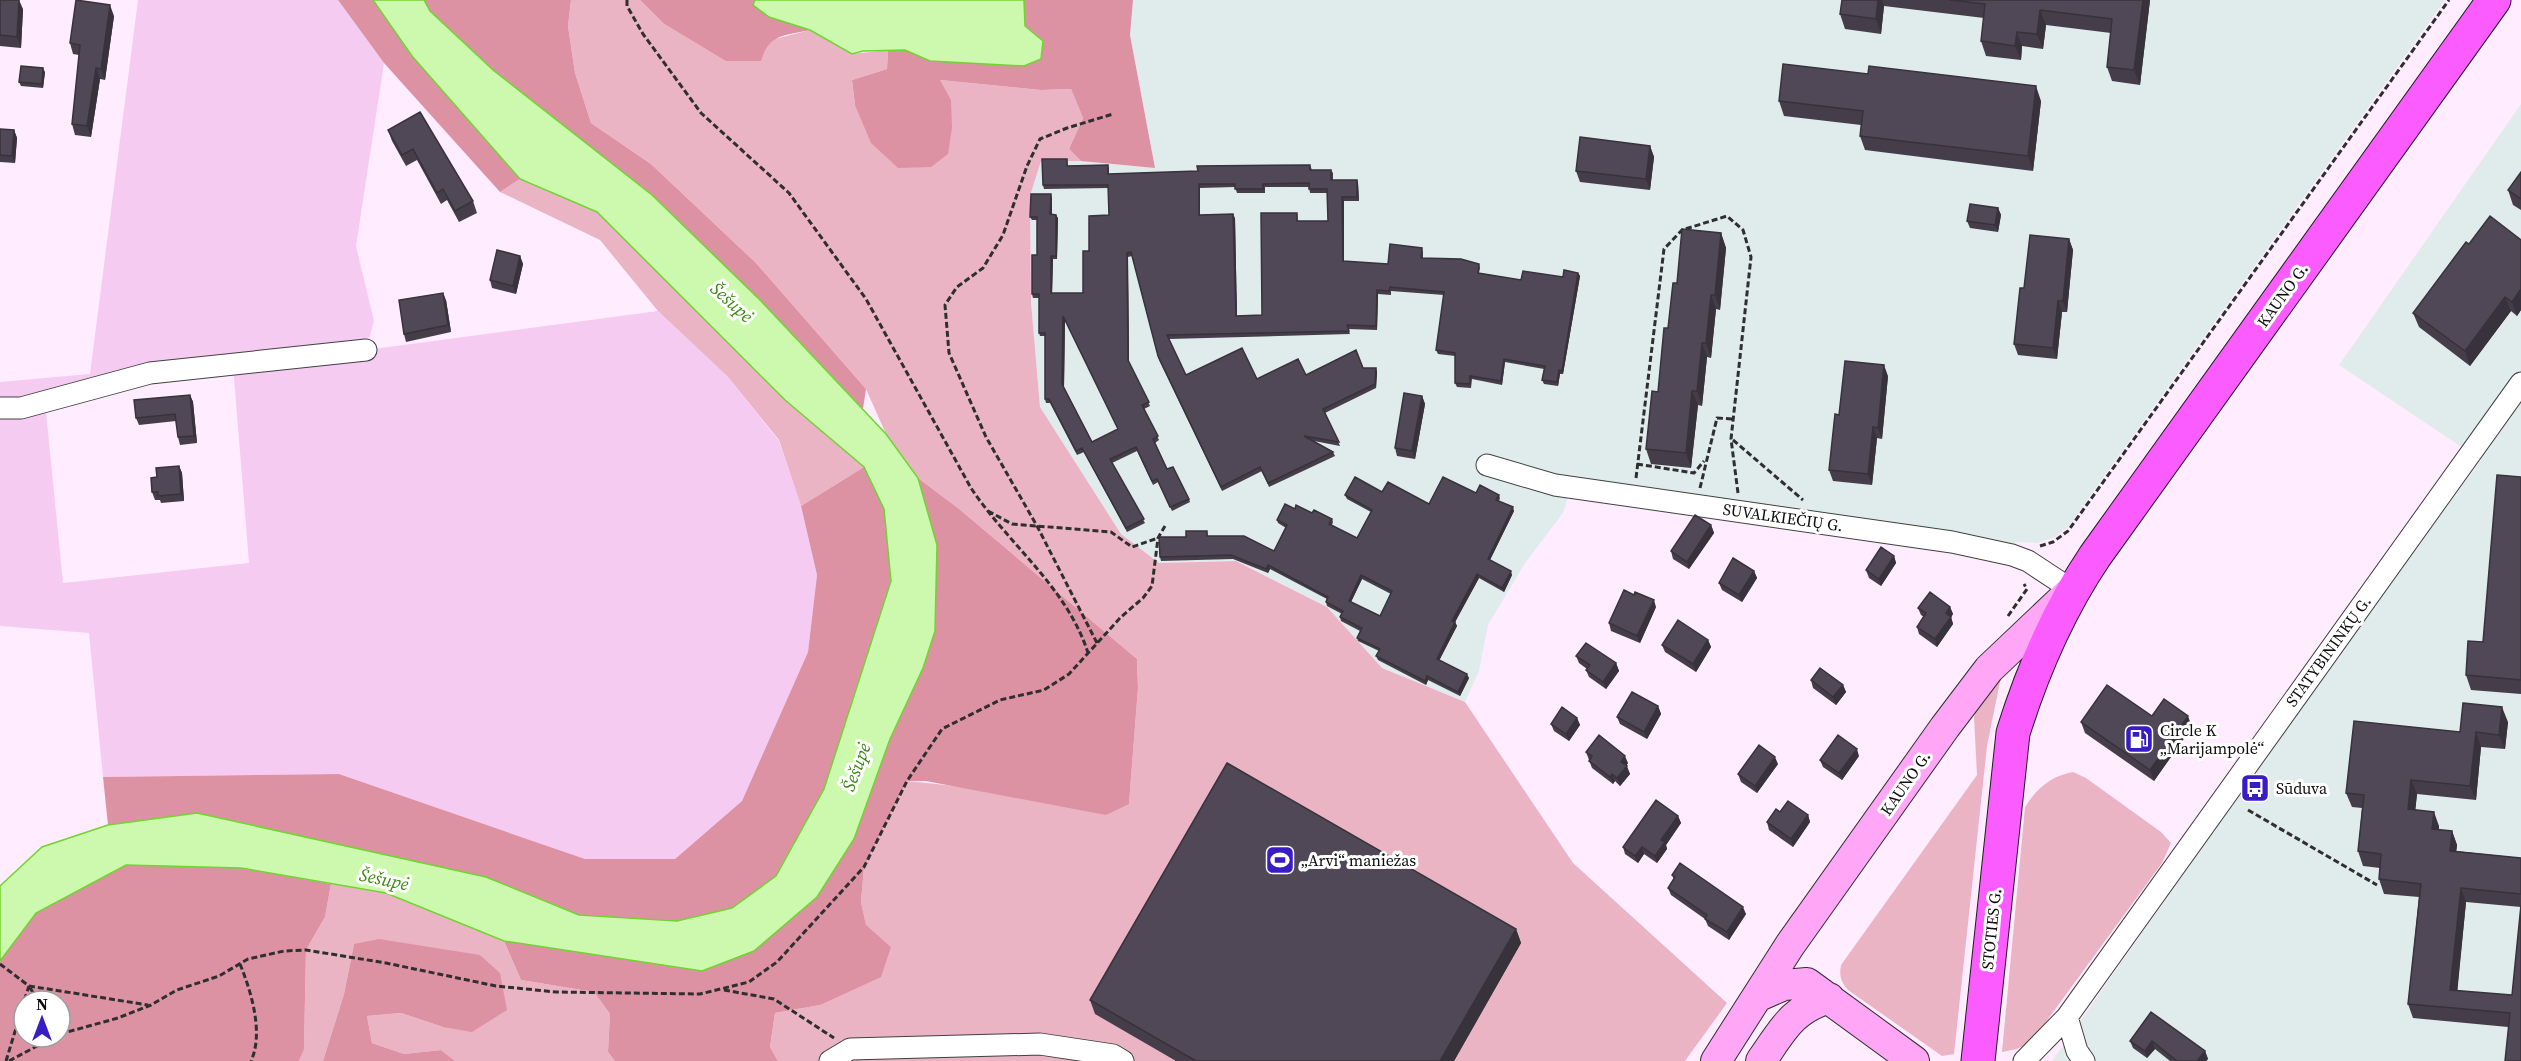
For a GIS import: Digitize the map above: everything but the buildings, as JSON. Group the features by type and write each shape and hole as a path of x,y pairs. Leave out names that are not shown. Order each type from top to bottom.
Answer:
{"main road":[{"name":"KAUNO G.","path":"2004,796 2013,733 2028,685 2048,637 2072,590 2494,0"},
{"name":"KAUNO G.","path":"1716,1061 1723,1046 1761,995 1790,945 1989,669 2072,590"},
{"name":"STOTIES G.","path":"1978,1061 2004,796"},
{"path":"1761,995 1784,985 1807,983 1914,1061"},
{"path":"1761,1061 1791,1019 1807,1005 1829,998"}],"street":[{"path":"0,408 21,408 150,373 366,350"},
{"name":"STATYBININKŲ G.","path":"2024,1061 2067,1017 2521,382"},
{"name":"SUVALKIEČIŲ G.","path":"1487,465 1555,485 1952,542 2012,555 2028,561 2072,590"},
{"path":"2067,1017 2077,1051 2084,1061"},
{"path":"830,1061 850,1048 1040,1044 1113,1055 1123,1061"}],"path":[{"path":"627,0 627,6 643,34 701,113 789,193 866,298 986,510 1054,589 1080,628 1088,653"},
{"path":"2007,617 2027,589 2020,573 2036,548 2053,542 2068,531 2449,0"},
{"path":"1097,643 1037,526 986,437 949,353 945,305 957,287 983,268 1004,235 1027,166 1040,140 1067,128 1113,114"},
{"path":"1635,480 1664,249 1682,230 1727,216 1743,230 1751,257 1731,439 1738,495"},
{"path":"1700,490 1717,418 1733,419"},
{"path":"1731,439 1809,506"},
{"path":"1637,464 1694,472 1706,458"},
{"path":"986,510 1012,524 1111,532 1132,547 1158,538"},
{"path":"72,1030 118,1018 151,1005 177,990 219,976 248,959 284,951 306,950 496,986 556,992 700,994 749,982 777,963 864,867 907,781 942,729 1000,700 1044,690 1069,674 1152,586 1158,538 1165,526"},
{"path":"2247,810 2377,885"},
{"path":"0,964 14,972 31,989"},
{"path":"240,964 250,989 257,1048 251,1061"},
{"path":"29,986 151,1005"},
{"path":"719,989 774,999 850,1048"},
{"path":"8,1061 12,1046"},
{"path":"8,1061 31,1049"}],"shaded area":[{"path":"138,0 338,0 384,63 356,246 374,321 366,350 658,311 728,377 779,441 801,506 817,575 808,652 742,801 675,859 585,859 339,774 103,777 89,633 0,626 0,382 90,374","holes":["233,365 249,563 63,583 45,402"]},
{"path":"338,0 373,0 412,56 520,179 500,192 384,63"},
{"path":"424,0 571,0 568,26 575,73 591,123 651,164 756,263 866,389 863,409 761,301 652,195 493,70 430,11"},
{"path":"571,0 640,0 663,23 765,48 771,40 810,30 852,54 888,50 887,69 852,80 855,105 940,80 1041,90 1071,89 1083,118 1069,149 1081,161 1041,161 1030,196 1031,302 1040,407 1121,534 1159,563 1236,561 1327,607 1382,668 1465,702 1573,863 1727,1003 1685,1061 778,1061 770,1047 775,1013 820,1005 891,947 866,926 861,902 864,867 907,781 1129,804 1138,688 1137,659 958,508 918,478 886,434 866,389 756,263 651,164 591,123 575,73 568,26"},
{"path":"640,0 755,0 753,5 769,17 810,30 773,40 764,52 761,61 726,61 663,23"},
{"path":"1024,0 1133,0 1130,35 1155,168 1081,161 1069,149 1083,118 1071,89 1041,90 940,80 951,100 952,128 948,154 931,167 898,168 871,143 855,105 852,80 887,69 888,50 905,50 930,61 1025,26"},
{"path":"1133,0 2445,0 2068,527 2055,537 2037,543 2016,542 2012,555 1571,488 1563,513 1525,563 1488,625 1479,671 1465,702 1382,668 1327,607 1237,561 1159,563 1121,534 1040,407 1031,302 1030,196 1041,161 1081,161 1155,168 1130,35"},
{"path":"2521,104 2521,1061 2052,1061 2343,647 2481,460 2339,365"},
{"path":"520,179 597,212 785,400 864,467 801,506 779,440 728,377 658,311 600,240 500,192"},
{"path":"864,467 884,509 891,581 824,789 776,876 732,908 677,921 579,915 486,877 197,813 108,825 103,777 339,774 585,859 675,859 742,801 808,652 817,575 801,506"},
{"path":"918,478 958,508 1137,659 1138,688 1129,804 1106,815 926,781 907,781 864,867 861,902 866,925 891,947 881,977 820,1005 775,1013 770,1047 778,1061 615,1061 608,1052 610,1014 594,992 521,980 504,941 702,971 890,739 923,668 935,631 937,545"},
{"path":"2001,677 1987,746 1954,1054 1942,1056 1848,990 1841,979 1841,965 1977,775 1974,717 1977,709"},
{"path":"2073,772 2086,778 2161,832 2171,843 2162,863 2032,1041 2017,1049 2002,1052 2025,807 2045,784 2058,776"},
{"path":"126,865 241,868 331,884 325,917 306,950 304,1049 299,1061 0,1061 0,961 36,913"},
{"path":"331,884 386,893 504,941 521,980 594,992 610,1014 608,1052 615,1061 455,1061 441,1050 404,1054 372,1043 367,1016 401,1013 443,1027 354,944 344,994 323,1061 299,1061 304,1048 306,950 325,917"},
{"path":"379,939 480,955 500,973 507,1010 472,1032 443,1027 401,1013 367,1016 372,1043 404,1054 441,1050 455,1061 323,1061 344,994 354,944"}],"water":[{"name":"Šešupė","path":"373,0 424,0 430,11 493,70 652,195 761,301 886,434 918,478 937,545 935,631 923,668 890,739 854,839 817,897 754,951 702,971 504,941 386,893 241,868 126,865 36,913 0,961 0,886 42,847 108,825 197,813 486,877 579,915 677,921 732,908 776,876 824,789 891,581 884,509 864,467 785,400 597,212 520,179 412,56"},
{"path":"755,0 1024,0 1025,26 1043,41 1041,59 1024,66 930,61 905,50 863,51 852,54 810,30 769,17 753,5"}],"place":[{"name":"Circle K „Marijampolė“","path":"2139,739"},
{"name":"Sūduva","path":"2255,788"},
{"name":"„Arvi“ maniežas","path":"1280,860"}]}
